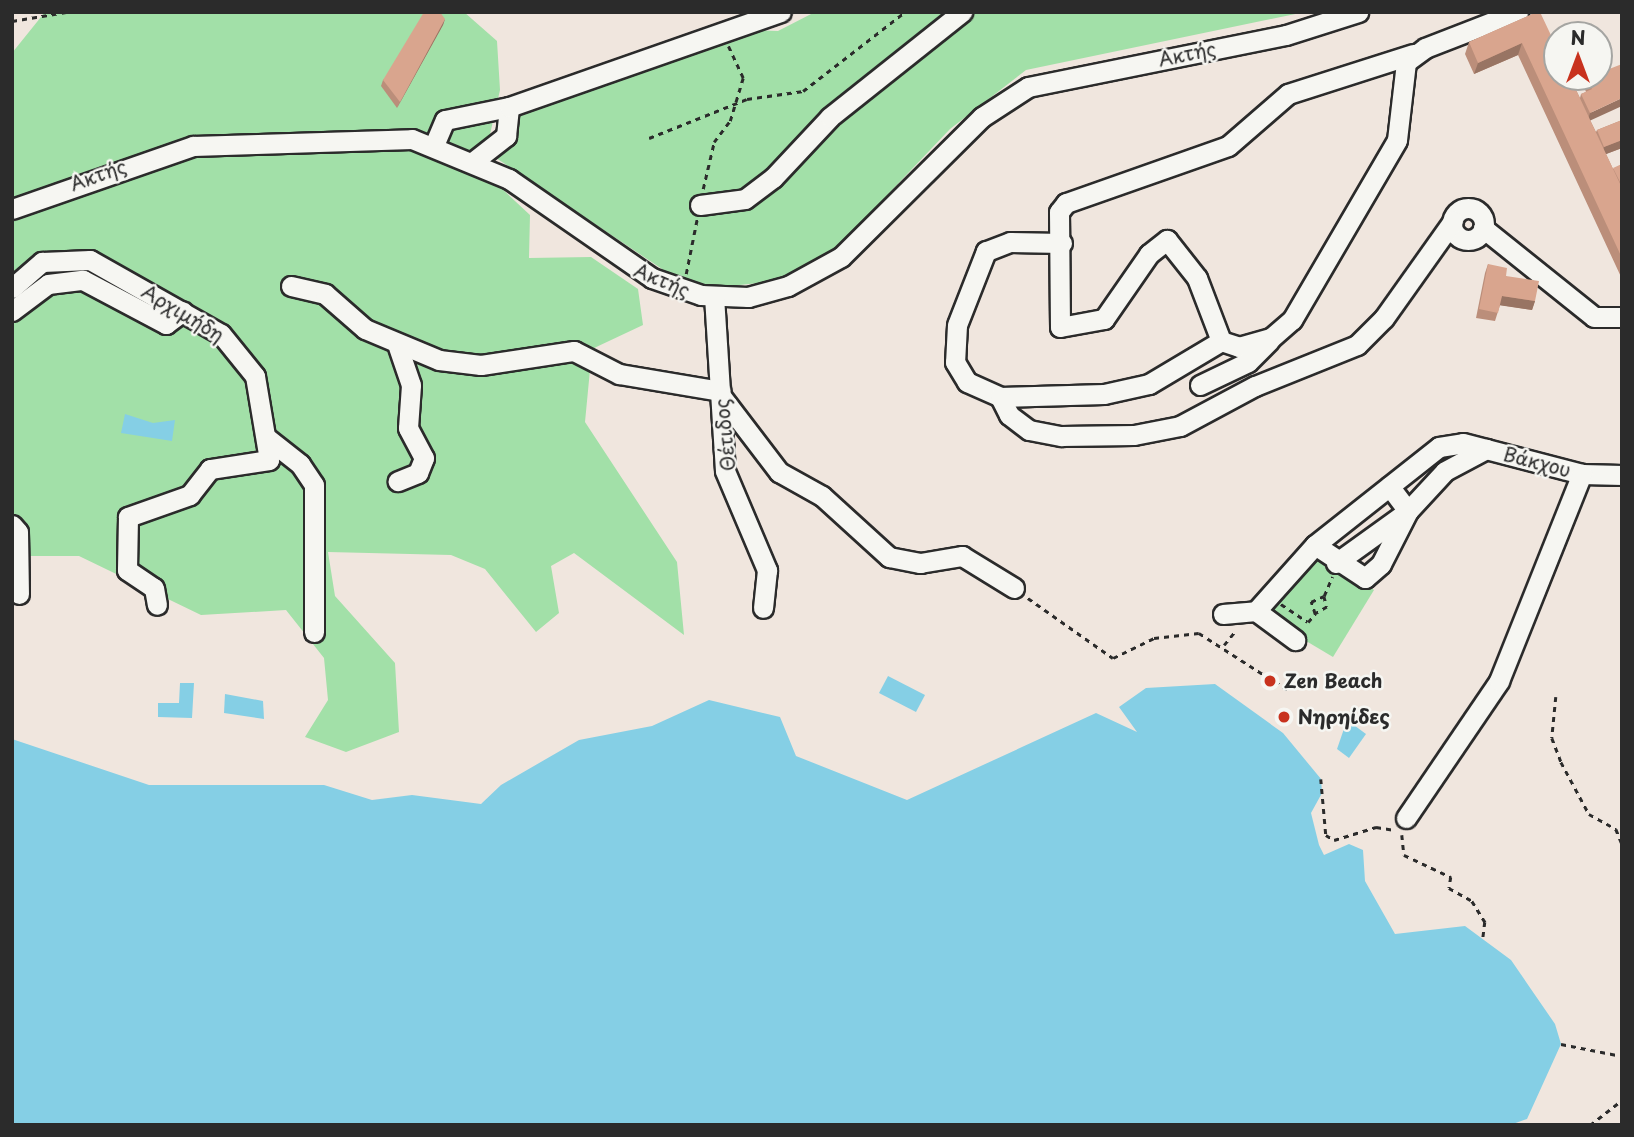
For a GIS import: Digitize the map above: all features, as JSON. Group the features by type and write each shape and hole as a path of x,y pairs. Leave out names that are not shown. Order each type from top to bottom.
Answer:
{"street":[{"path":"700,205 745,198 773,178 830,117 962,12"},
{"name":"Ακτής","path":"12,209 193,146 388,138 435,144 474,161 540,197 628,266 683,291 748,298 788,286 842,257 982,117 1028,87 1286,36 1357,12"},
{"path":"1220,341 1196,278 1167,240 1149,254 1117,304 1104,319 1060,327 1062,243 1059,212 1066,203 1228,146 1288,94 1413,54 1517,12"},
{"path":"435,144 445,120 509,107 723,34 773,13"},
{"path":"1200,385 1248,362 1292,320 1397,140 1403,76 1413,54"},
{"path":"474,161 506,136 509,107"},
{"path":"1000,397 1009,415 1029,430 1061,436 1134,435 1180,426 1255,386 1357,345 1384,318 1453,221 1465,240 1483,228 1594,317 1622,317"},
{"path":"1062,243 1010,243 986,251 957,325 955,362 967,382 1000,397 1104,394 1149,384 1220,341 1239,347 1271,338"},
{"name":"Αρχιμήδη","path":"12,288 42,262 77,256 183,311 221,334 247,359 260,389 267,438"},
{"path":"12,311 48,284 83,280 166,324 183,311"},
{"path":"291,286 325,294 354,322 398,347 472,365 574,351 619,374 721,394 779,472 822,496 889,556 920,563 962,556 1014,588"},
{"name":"Θέτιδος","path":"714,296 725,471 767,570 763,608"},
{"path":"398,347 411,385 408,428 424,458 418,473 398,481"},
{"path":"157,606 155,588 127,570 128,517 190,495 210,469 269,460 267,438"},
{"path":"267,438 300,464 314,485 314,632"},
{"path":"1256,611 1315,545 1439,447 1462,443 1486,449"},
{"name":"Βάκχου","path":"1335,567 1365,578 1381,564 1408,512 1455,462 1486,449 1582,474 1622,475"},
{"path":"1406,818 1499,681 1582,474"},
{"path":"1315,545 1335,567 1408,512 1389,485"},
{"path":"12,526 18,532 19,594"},
{"path":"1223,614 1256,611 1294,640"}],"path":[{"path":"12,21 66,12"},
{"path":"649,138 735,103 803,91 905,12"},
{"path":"683,291 714,142 735,103 743,78 723,34"},
{"path":"1276,601 1308,622 1327,607 1324,596 1335,567"},
{"path":"1014,588 1113,658 1154,638 1199,633 1291,692"},
{"path":"1315,614 1311,602 1324,596"},
{"path":"1556,697 1552,738 1560,762 1590,814 1616,829 1622,844"},
{"path":"1321,779 1326,835 1334,840 1377,827 1402,832 1404,855 1451,877 1450,888 1472,901 1485,922 1483,939"},
{"path":"1561,1044 1622,1056"},
{"path":"1590,1125 1622,1100"},
{"path":"1598,1119 1598,1125"}],"green space":[{"path":"45,12 464,12 497,41 500,90 482,170 530,215 529,258 591,257 638,289 643,325 592,349 585,422 677,562 684,635 574,553 551,566 559,613 536,632 485,569 451,555 328,552 335,596 395,663 399,732 346,752 305,737 328,700 324,658 286,610 201,615 79,556 12,556 12,53"},
{"path":"815,12 1305,12 1026,70 950,129 834,251 778,281 720,287 677,279 493,156 515,139 521,111 752,30 778,31"},
{"path":"1312,551 1374,590 1333,657 1266,617"}],"water":[{"path":"125,414 153,423 175,420 172,441 121,433"},
{"path":"888,676 925,695 916,712 879,693"},
{"path":"180,683 194,683 192,718 158,717 158,703 179,703"},
{"path":"1215,684 1283,733 1321,779 1322,793 1311,813 1319,845 1324,855 1349,844 1363,850 1365,881 1395,934 1465,926 1511,960 1555,1024 1561,1044 1527,1119 1510,1125 12,1125 12,739 149,785 324,785 372,800 412,795 481,804 501,785 579,740 652,726 709,700 780,717 796,756 907,800 1096,713 1137,732 1119,707 1146,688"},
{"path":"225,694 263,701 264,719 224,713"},
{"path":"1347,720 1366,734 1349,758 1337,749"}],"building":[{"path":"424,12 440,12 445,19 400,102 383,80"},
{"path":"1540,12 1544,21 1543,88 1522,43 1478,63 1469,42"},
{"path":"1622,64 1622,98 1590,113 1581,94 1588,91 1613,91 1613,68"},
{"path":"1544,91 1577,91 1622,188 1622,258"},
{"path":"1622,120 1622,140 1604,147 1597,130"},
{"path":"1622,164 1622,186 1613,168"},
{"path":"1488,264 1507,268 1506,276 1539,281 1535,301 1502,296 1498,313 1479,309"}],"place":[{"name":"Zen Beach","path":"1270,681"},
{"name":"Νηρηίδες","path":"1284,717"}]}
